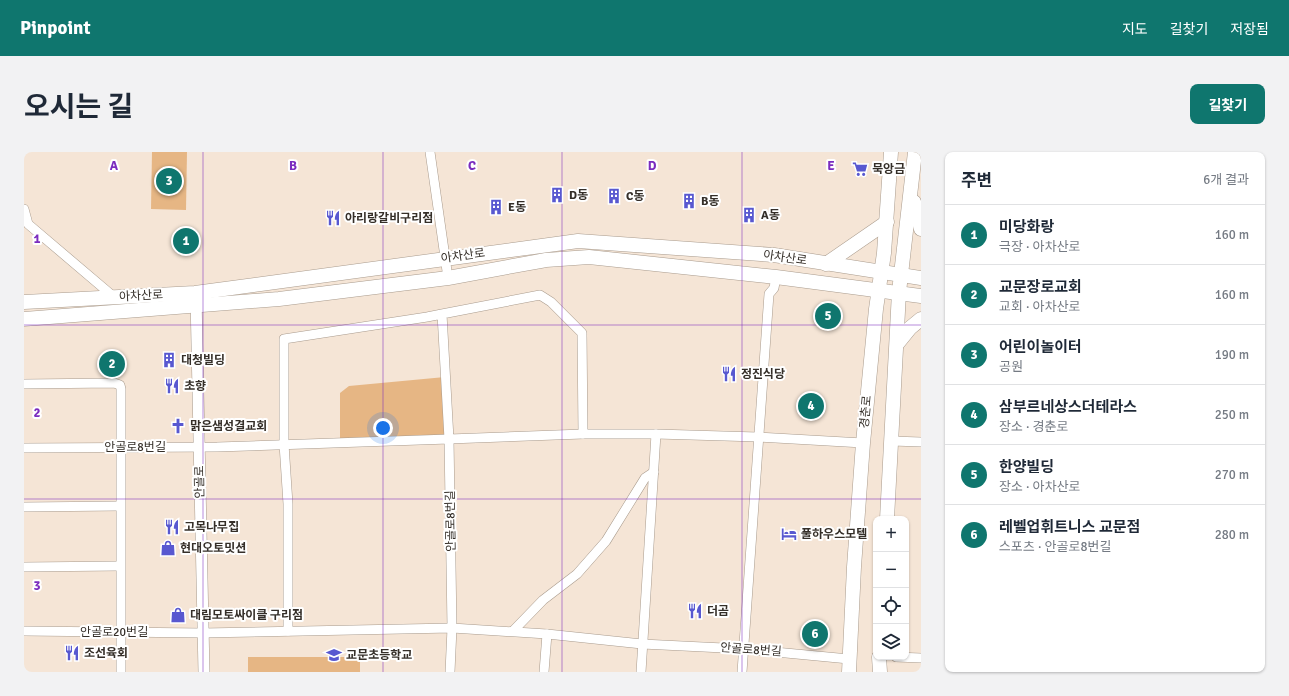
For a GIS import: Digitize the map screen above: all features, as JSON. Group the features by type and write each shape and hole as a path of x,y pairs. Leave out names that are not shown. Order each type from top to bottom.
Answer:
{"main road":[{"name":"경춘로","path":"849,665 863,443 878,290 887,222 891,152"},
{"path":"887,516 900,292 915,152"},
{"path":"912,191 918,224 921,229"},
{"path":"826,264 887,222"},
{"name":"아차산로","path":"24,302 195,293 578,241 774,255 921,278"},
{"name":"아차산로","path":"24,319 196,307 287,298 448,278 546,260 589,257 776,277 900,292 921,296"},
{"path":"897,344 910,328 921,319"},
{"path":"879,660 880,672"}],"street":[{"path":"430,152 447,258 448,278"},
{"path":"24,209 28,224 114,297"},
{"path":"742,672 768,294 774,288 776,277"},
{"name":"안골로","path":"195,293 200,447 204,672"},
{"path":"288,631 288,504 284,444 284,339 442,314 540,295 551,302 582,333 583,434"},
{"path":"442,314 449,440 583,434 656,434 758,437 863,443"},
{"path":"24,384 120,385 121,672"},
{"path":"641,672 656,434"},
{"name":"안골로8번길","path":"24,448 200,447 449,440 452,628 513,631 642,644 744,649 849,665"},
{"path":"892,441 921,442"},
{"path":"513,631 543,600 577,574 606,541 645,478 654,472"},
{"path":"24,507 120,506"},
{"path":"24,567 120,566"},
{"path":"450,672 452,628"},
{"name":"안골로20번길","path":"24,632 203,633 452,628"},
{"path":"544,672 547,634"},
{"path":"909,658 921,658"}],"shaded area":[{"path":"152,152 187,152 186,210 151,209"},
{"path":"445,377 449,439 340,443 340,393 349,386"},
{"path":"248,657 360,657 360,672 248,672"}],"place":[{"name":"묵앙금","path":"860,169"},
{"name":"어린이놀이터","path":"169,181"},
{"name":"D동","path":"557,195"},
{"name":"C동","path":"614,196"},
{"name":"B동","path":"689,201"},
{"name":"E동","path":"496,207"},
{"name":"A동","path":"749,215"},
{"name":"아리랑갈비구리점","path":"333,218"},
{"name":"미당화랑","path":"186,241"},
{"name":"한양빌딩","path":"828,316"},
{"name":"대청빌딩","path":"169,360"},
{"name":"교문장로교회","path":"112,364"},
{"name":"정진식당","path":"729,374"},
{"name":"초향","path":"172,386"},
{"name":"삼부르네상스더테라스","path":"811,406"},
{"name":"맑은샘성결교회","path":"178,426"},
{"name":"고목나무집","path":"172,527"},
{"name":"풀하우스모텔","path":"789,534"},
{"name":"현대오토밋션","path":"168,548"},
{"name":"더곰","path":"695,611"},
{"name":"대림모토싸이클 구리점","path":"178,615"},
{"name":"레벨업휘트니스 교문점","path":"815,634"},
{"name":"조선육회","path":"72,653"},
{"name":"교문초등학교","path":"334,655"}]}
